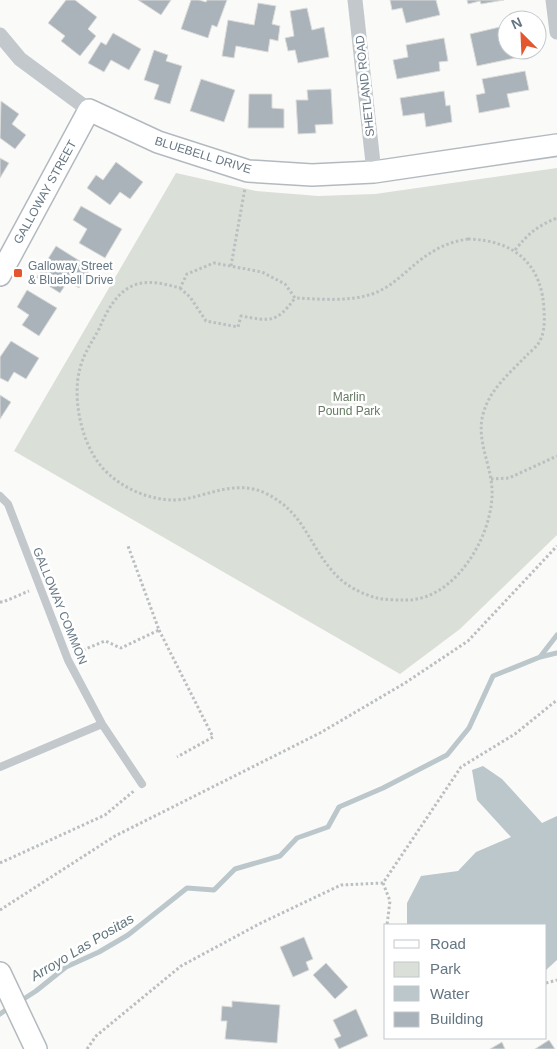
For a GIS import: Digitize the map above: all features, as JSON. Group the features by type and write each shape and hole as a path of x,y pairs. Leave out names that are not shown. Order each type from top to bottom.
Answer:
{"street":[{"name":"SHETLAND ROAD","path":"355,0 374,172"},
{"path":"552,0 557,32"},
{"name":"BLUEBELL DRIVE","path":"0,35 20,59 89,110 158,142 248,171 312,175 374,172 557,145"},
{"name":"GALLOWAY STREET","path":"0,275 89,110"},
{"path":"5,982 36,1049"}],"lane":[{"name":"GALLOWAY COMMON","path":"0,496 8,504 68,660 102,724 142,784"},
{"path":"0,766 102,724"}],"path":[{"path":"231,266 248,171"},
{"path":"515,250 529,234 544,223 557,218"},
{"path":"468,239 486,239 515,250 532,268 541,283 545,322 540,342 500,382 488,398 482,414 482,439 491,479 492,498 485,531 473,556 453,580 428,596 410,600 380,599 356,590 335,574 297,517 282,502 261,491 236,488 220,489 181,500 149,497 122,484 101,466 83,435 78,403 79,371 86,351 108,310 121,293 131,286 152,282 180,288 190,297 206,321 238,328 241,316 267,321 279,316 295,298 351,299 373,294 391,284 431,252 450,242 468,239"},
{"path":"180,288 187,274 214,263 262,272 274,277 286,284 295,298"},
{"path":"491,479 509,478 557,456"},
{"path":"128,546 159,630 213,737 177,757"},
{"path":"0,910 115,836 320,733 405,683 468,641 557,546"},
{"path":"0,602 40,587"},
{"path":"83,650 105,641 121,648 159,630"},
{"path":"383,882 461,767 515,734 557,700"},
{"path":"0,863 105,815 142,784"},
{"path":"383,882 390,901 387,924"},
{"path":"87,1049 96,1036 181,966 261,923 341,885 383,882"}],"green space":[{"name":"Marlin Pound Park","path":"557,168 557,535 460,629 400,674 14,451 176,173 256,191 318,196 375,194"}],"water":[{"path":"483,766 502,779 542,823 557,816 557,960 547,969 547,924 407,924 407,903 421,876 458,871 476,852 511,837 477,800 472,770"}],"building":[{"path":"66,0 75,0 97,17 88,29 96,36 80,56 61,41 65,36 48,23"},
{"path":"138,0 171,0 161,15"},
{"path":"191,0 206,2 207,0 227,0 217,27 212,25 208,38 181,29"},
{"path":"390,0 436,0 440,15 406,23 402,8 392,10"},
{"path":"467,0 504,0 481,4 480,1 468,4"},
{"path":"258,3 276,6 272,24 280,26 278,41 270,39 268,52 236,46 234,58 222,56 228,20 254,25"},
{"path":"307,8 312,30 324,27 329,57 298,63 295,50 288,51 285,38 294,36 290,11"},
{"path":"497,28 497,60 506,60 477,66 470,34"},
{"path":"113,33 141,49 129,70 111,60 104,72 88,63 101,42 106,45"},
{"path":"444,38 448,61 439,62 440,71 397,79 393,60 408,57 406,45"},
{"path":"154,50 168,55 166,61 182,66 170,104 154,99 159,85 144,80"},
{"path":"525,71 529,90 507,94 510,107 479,113 476,95 485,93 482,79"},
{"path":"201,79 235,90 224,122 190,111"},
{"path":"331,89 333,124 315,125 316,133 298,134 296,100 308,100 307,90"},
{"path":"444,91 446,106 450,105 452,122 426,127 424,113 403,116 400,98"},
{"path":"249,94 272,94 272,108 284,109 284,128 248,128"},
{"path":"1,101 19,114 12,124 26,135 15,149 0,138"},
{"path":"0,158 9,163 0,178"},
{"path":"116,162 143,182 130,199 120,192 110,205 87,188 96,175 103,180"},
{"path":"81,206 122,229 105,258 79,243 87,229 73,220"},
{"path":"56,246 91,268 79,288 68,281 60,293 36,278"},
{"path":"27,290 57,308 39,336 22,325 29,315 17,307"},
{"path":"11,341 39,358 26,379 14,372 8,382 0,378 0,357"},
{"path":"0,395 11,402 0,419"},
{"path":"304,937 313,959 306,962 309,970 293,977 280,947"},
{"path":"326,963 348,987 335,999 313,975"},
{"path":"232,1001 280,1005 277,1043 225,1039 227,1021 221,1021 222,1006 232,1007"},
{"path":"356,1009 368,1036 339,1049 334,1039 341,1036 333,1020"},
{"path":"549,1040 555,1049 535,1049"},
{"path":"502,1042 505,1049 490,1049"}],"waterway":[{"path":"540,657 557,635"},
{"name":"Arroyo Las Positas","path":"19,1002 66,967 99,952 128,935 187,888 214,890 235,869 280,856 297,838 328,827 339,807 383,788 447,755 469,728 493,676 540,657 557,653"},
{"name":"Arroyo Las Positas","path":"0,1014 10,1007"}],"place":[{"name":"Galloway Street & Bluebell Drive","path":"18,273"}]}
